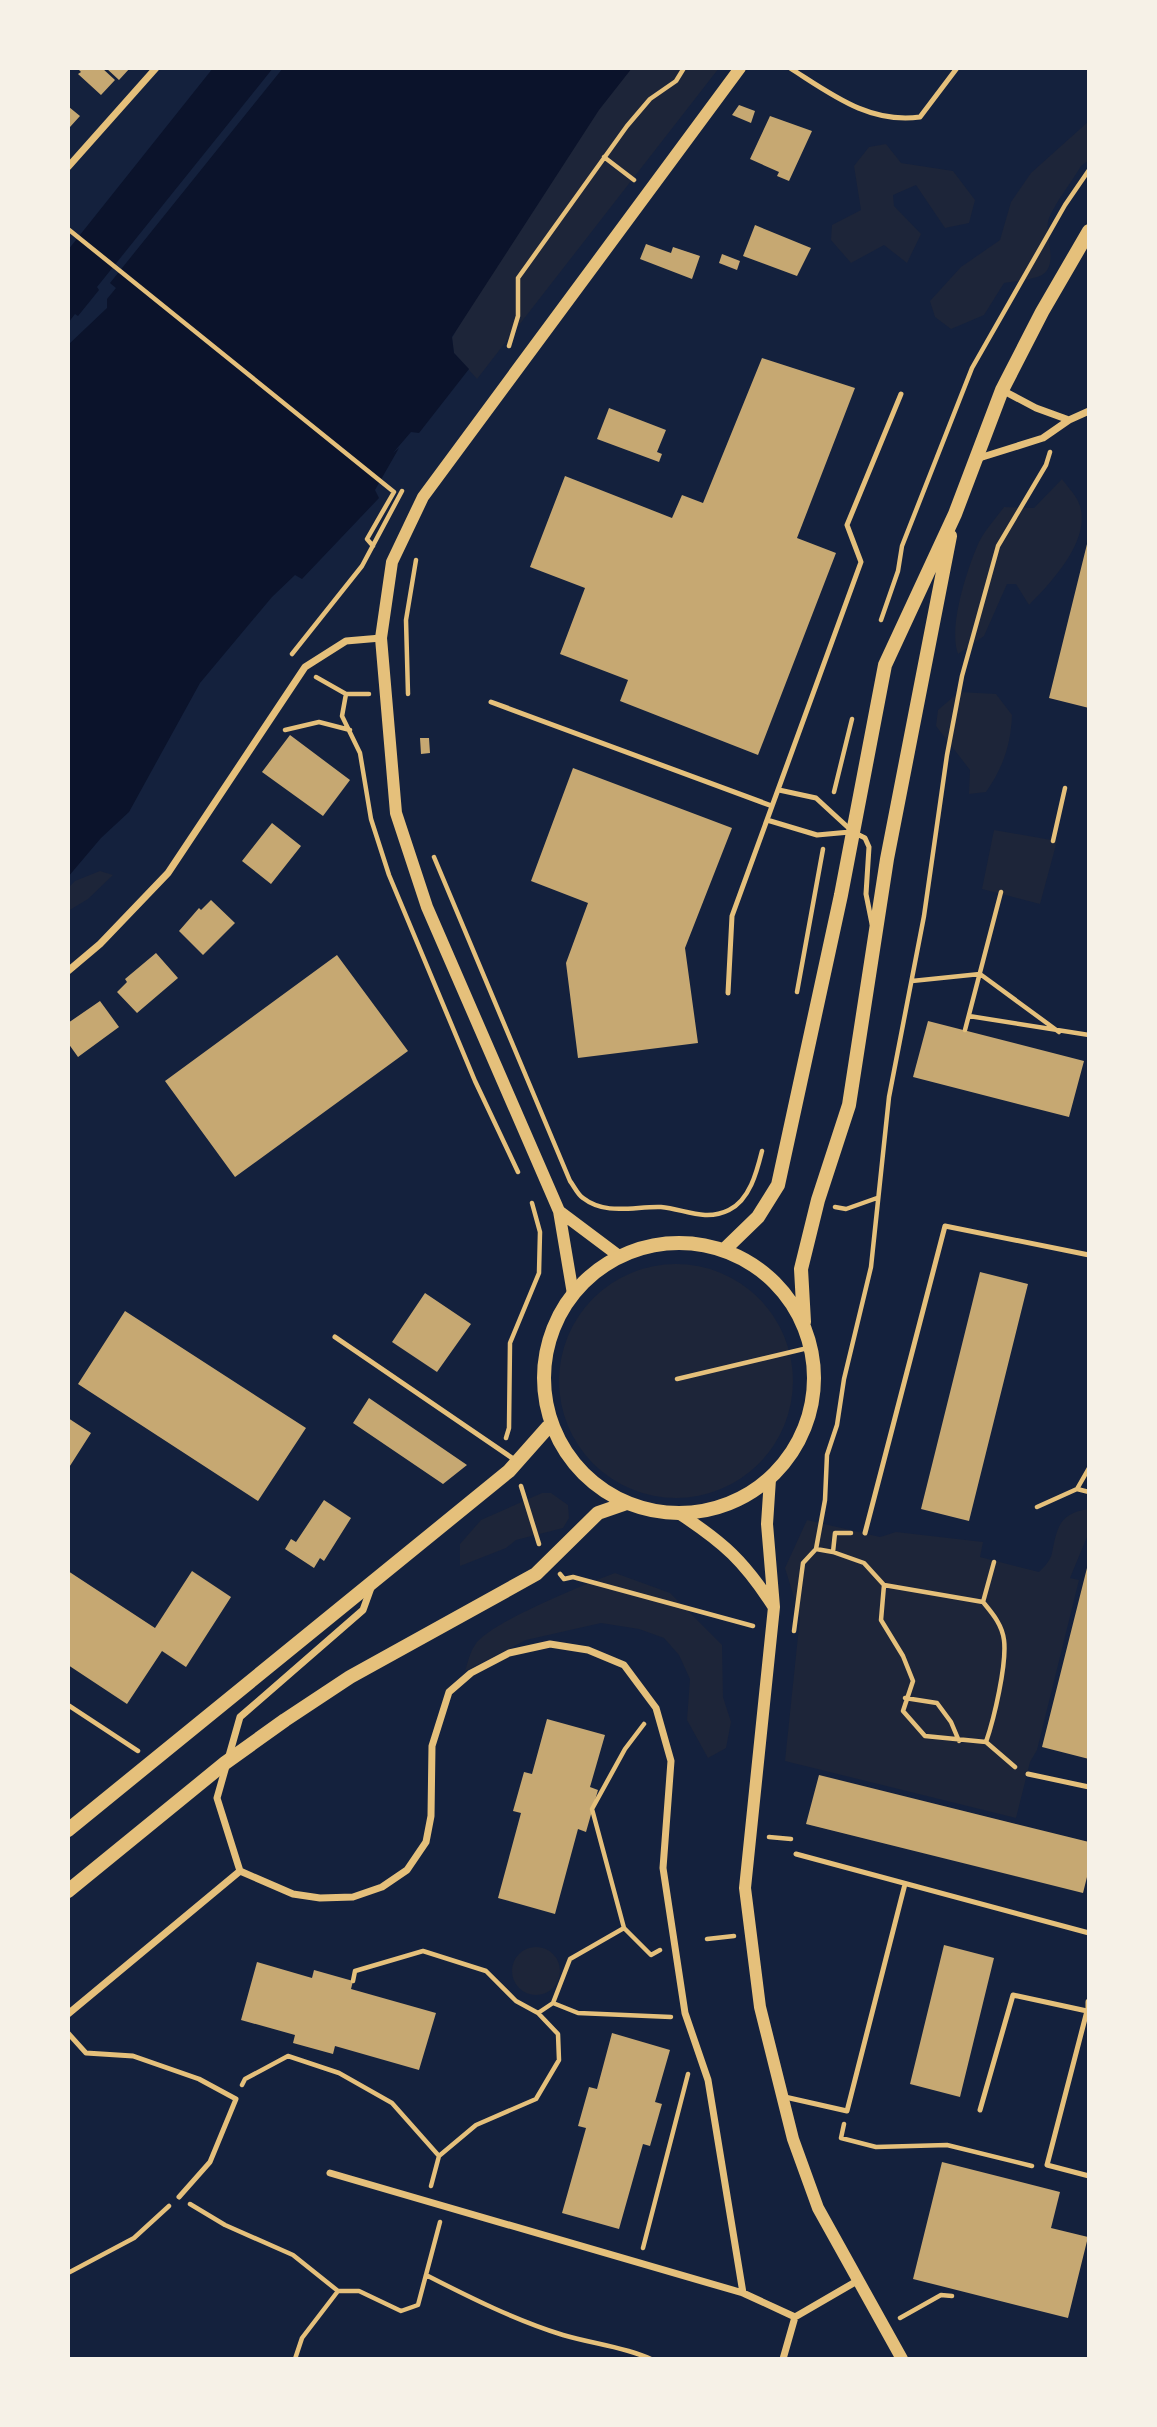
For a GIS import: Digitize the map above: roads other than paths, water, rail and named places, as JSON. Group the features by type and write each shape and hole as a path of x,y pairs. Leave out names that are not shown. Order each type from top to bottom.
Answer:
{"main road":[{"path":"724,1250 758,1217 778,1185 853,832 885,665 955,514 1002,390 1089,231"},
{"path":"804,1324 801,1269 818,1200 849,1105 890,846 955,514"},
{"path":"689,1242 724,1250 757,1267 785,1292 804,1324 812,1347 815,1383 809,1419 793,1451 770,1479 728,1504 680,1514 624,1504 594,1484 548,1427 544,1369 553,1329 573,1294 586,1279 620,1256 653,1245 689,1242"},
{"path":"68,1830 518,1462 548,1427"},
{"path":"68,1891 225,1763 350,1677 536,1574 598,1513 624,1504"}],"street":[{"path":"68,167 156,68"},
{"path":"573,1294 559,1211 427,907 396,813 381,638 392,562 423,497 740,68"},
{"path":"1002,390 1036,408 1069,420"},
{"path":"976,459 1043,438 1069,420 1089,411"},
{"path":"68,971 100,944 168,873 305,667 346,640 381,638"},
{"path":"559,1211 620,1256"},
{"path":"770,1479 767,1524 774,1608 745,1888 749,1934 760,2007 793,2139 818,2208 902,2359"},
{"path":"680,1514 720,1540 749,1569 774,1608"},
{"path":"373,1583 363,1610 240,1717 217,1798 240,1871 293,1894 320,1898 354,1897 382,1886 407,1870 426,1842 431,1816 432,1746 449,1692 471,1674 509,1653 550,1644 589,1650 624,1665 656,1708 671,1761 663,1868 685,2013 708,2080 743,2293"},
{"path":"68,2014 240,1871"},
{"path":"330,2173 743,2293 796,2317"},
{"path":"783,2359 796,2317 857,2281"}],"lane":[{"path":"790,68 857,110 900,120 920,117 957,68"},
{"path":"728,993 732,916 860,562 847,525 901,394"},
{"path":"491,702 772,806"},
{"path":"779,789 816,798 853,832 865,838 869,847 866,894 875,939"},
{"path":"767,820 817,835 853,832"},
{"path":"865,1533 946,1226 1089,1255"},
{"path":"335,1337 518,1462"},
{"path":"1028,1774 1089,1787"},
{"path":"796,1854 1089,1933"},
{"path":"783,2097 847,2111 905,1884"},
{"path":"980,2110 1013,1995 1088,2008 1047,2165 1089,2176"},
{"path":"68,2033 86,2053 133,2056 199,2079 236,2099 210,2162 179,2197"}]}
